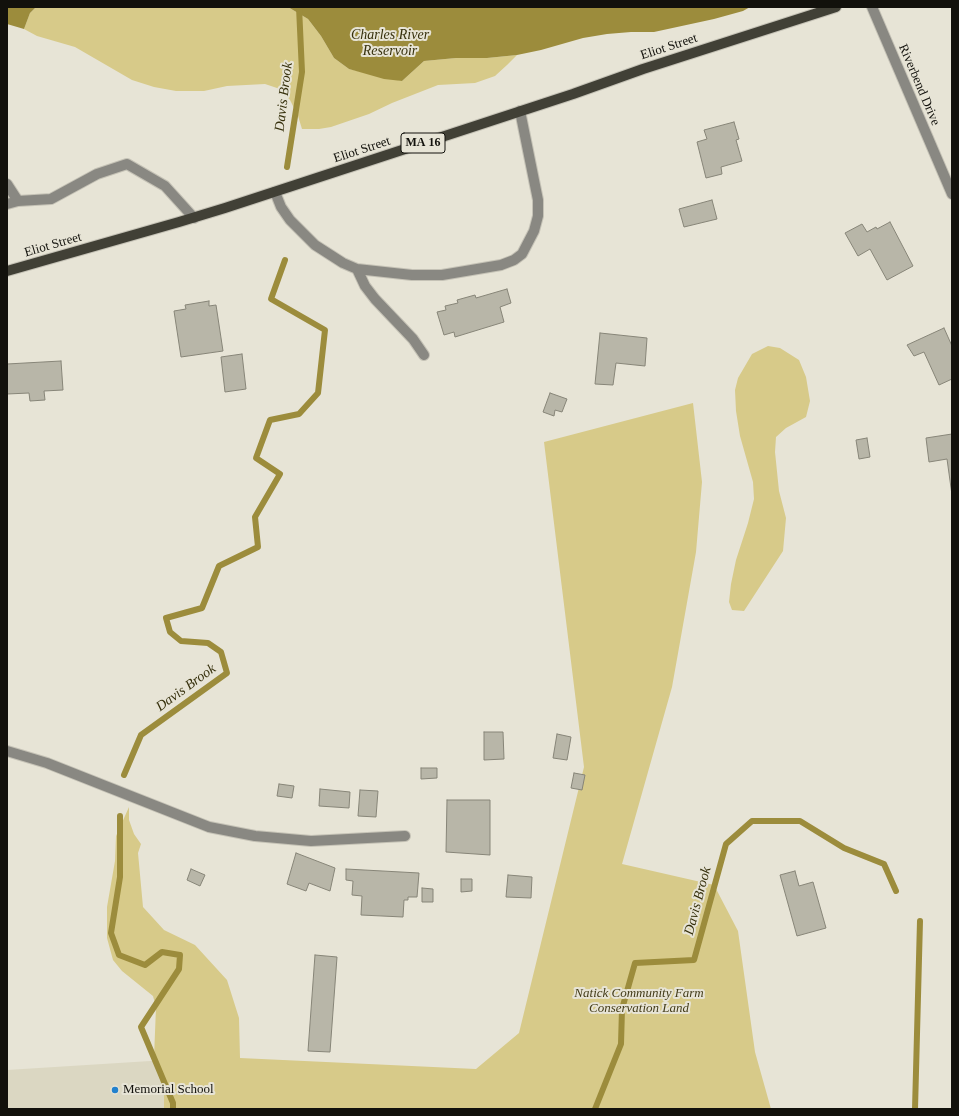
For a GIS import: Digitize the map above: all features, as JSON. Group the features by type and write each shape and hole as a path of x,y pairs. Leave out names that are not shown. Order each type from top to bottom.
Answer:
{"main road":[{"name":"Eliot Street","path":"7,271 194,218 643,69 836,7"}],"street":[{"name":"Riverbend Drive","path":"872,7 952,194"},
{"path":"275,192 281,207 290,220 315,245 343,263 357,269 412,275 442,274 501,266 514,260 522,254 534,231 538,216 536,194 520,111"},
{"path":"7,204 18,201 51,198 96,174 127,164 165,186 194,218"},
{"path":"7,184 18,201"},
{"path":"357,269 365,286 375,299 412,339 424,355"},
{"path":"7,751 47,763 209,827 255,836 311,841 406,836"}],"shaded area":[{"name":"Memorial School","path":"214,1057 229,1109 7,1109 7,1070"}],"green space":[{"path":"36,7 288,7 308,19 321,36 334,58 349,69 402,81 424,61 517,55 495,76 475,83 438,85 392,103 369,114 331,127 302,129 298,116 290,100 280,89 265,84 227,86 204,91 176,91 154,87 132,80 75,47 37,36 24,29 30,13"},
{"path":"768,346 780,348 799,360 806,377 810,401 806,417 786,428 776,437 775,452 779,491 786,518 783,551 744,611 732,610 729,602 731,584 736,560 754,499 753,482 740,436 736,411 735,390 738,378 752,354"},
{"name":"Natick Community Farm Conservation Land","path":"693,403 702,482 696,552 672,687 622,864 714,885 738,931 755,1052 771,1109 164,1109 164,1094 154,1058 156,1007 153,996 122,971 113,960 107,938 107,907 115,861 116,836 129,807 129,820 134,834 141,844 138,853 143,907 164,930 195,945 227,980 239,1018 240,1058 476,1069 519,1033 584,767 544,442"}],"water":[{"path":"7,7 36,7 30,13 24,29 7,24"},
{"name":"Charles River Reservoir","path":"288,7 750,7 743,11 714,19 654,32 607,34 583,38 517,55 424,61 402,81 384,79 349,69 334,58 321,36 308,19"}],"building":[{"path":"734,122 739,139 736,140 742,161 721,167 722,174 706,178 697,142 707,139 704,130"},
{"path":"712,200 717,219 684,227 679,209"},
{"path":"890,222 913,266 887,280 870,249 858,256 845,233 862,224 867,232 876,227 877,229"},
{"path":"507,289 511,303 500,307 504,322 455,337 454,332 444,335 437,312 446,310 445,306 458,303 457,300 475,295 476,298"},
{"path":"209,301 209,306 216,305 223,351 181,357 174,311 186,309 185,305"},
{"path":"944,328 952,346 952,379 939,385 924,352 914,356 907,345"},
{"path":"600,333 647,338 645,366 616,363 613,385 595,384"},
{"path":"242,354 246,389 225,392 221,357"},
{"path":"61,361 63,390 44,391 45,400 30,401 29,393 7,394 7,364"},
{"path":"550,393 567,399 562,412 555,410 554,416 543,412"},
{"path":"952,434 952,495 947,459 929,462 926,438"},
{"path":"867,438 870,457 859,459 856,440"},
{"path":"484,732 503,732 504,759 484,760"},
{"path":"557,734 571,737 567,760 553,758"},
{"path":"421,768 437,768 437,778 421,779"},
{"path":"574,773 585,775 582,790 571,788"},
{"path":"279,784 294,786 292,798 277,796"},
{"path":"320,789 350,792 349,808 319,806"},
{"path":"360,790 378,791 376,817 358,816"},
{"path":"447,800 490,800 490,855 446,852"},
{"path":"296,853 335,868 330,891 309,883 306,891 287,884"},
{"path":"191,869 205,875 200,886 187,880"},
{"path":"346,869 419,873 417,897 408,897 408,900 404,900 403,917 361,915 362,896 352,895 353,881 346,880"},
{"path":"795,871 799,886 813,882 826,928 797,936 780,875"},
{"path":"508,875 532,877 531,898 506,897"},
{"path":"461,879 472,879 472,891 461,892"},
{"path":"422,888 433,889 433,902 422,902"},
{"path":"315,955 337,957 330,1052 308,1051"}],"waterway":[{"name":"Davis Brook","path":"287,167 302,72 299,7"},
{"name":"Davis Brook","path":"124,775 141,735 227,673 221,652 208,643 181,641 170,632 166,618 202,608 219,566 258,547 255,517 280,474 256,458 270,420 299,414 318,393 325,330 271,299 285,260"},
{"name":"Davis Brook","path":"120,816 120,877 111,933 119,955 145,965 162,952 180,955 179,969 141,1027 173,1103 173,1109"},
{"name":"Davis Brook","path":"595,1109 621,1044 622,1009 635,963 694,960 726,844 752,821 800,821 844,848 884,864 896,891"},
{"name":"Davis Brook","path":"915,1109 920,921"}],"place":[{"name":"Memorial School","path":"115,1090"}]}
